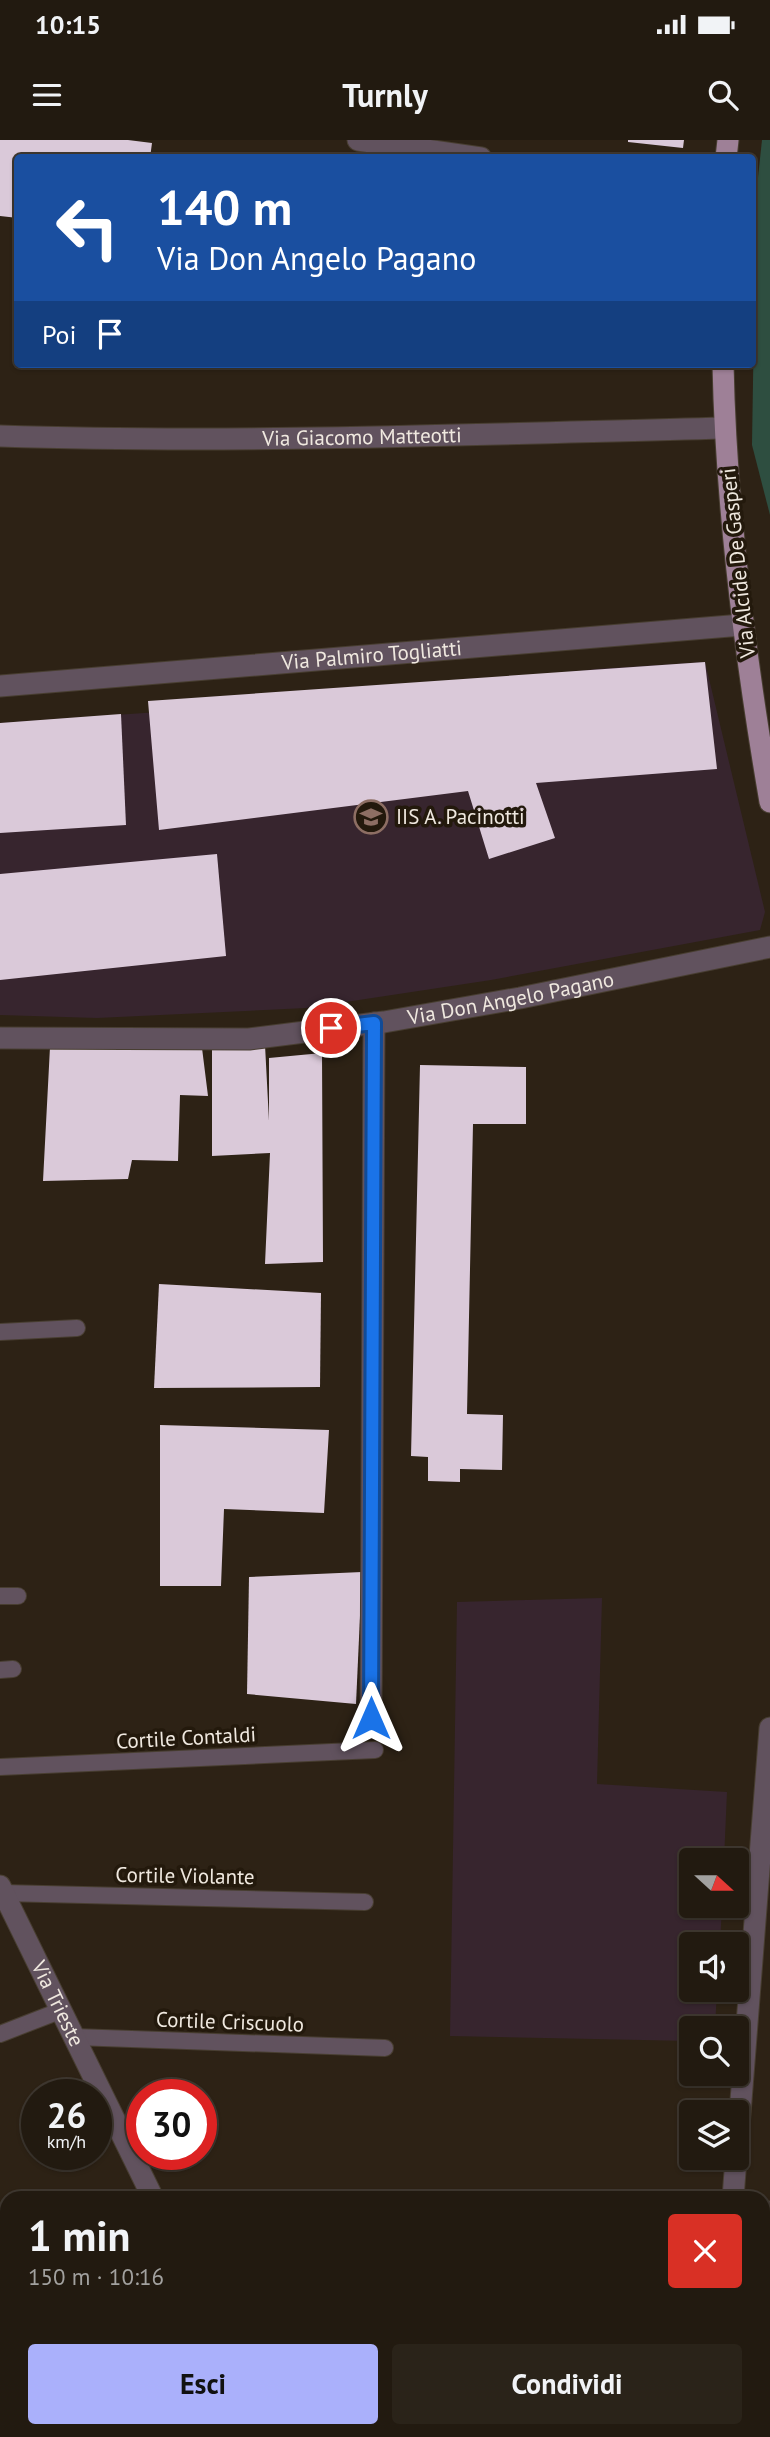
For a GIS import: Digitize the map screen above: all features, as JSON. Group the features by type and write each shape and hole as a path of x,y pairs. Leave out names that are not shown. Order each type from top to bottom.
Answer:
{"main road":[{"name":"Via Alcide De Gasperi","path":"723,368 724,428 742,625 770,802"}],"street":[{"path":"358,140 454,154"},
{"name":"Via Giacomo Matteotti","path":"0,436 97,439 388,436 724,428"},
{"name":"Via Palmiro Togliatti","path":"0,686 742,625"},
{"name":"Via Don Angelo Pagano","path":"0,1038 249,1039 374,1023 628,977 770,947"},
{"path":"371,1718 374,1023"},
{"path":"741,2100 768,1788 770,1728"},
{"name":"Via Trieste","path":"2,1890 8,1919 62,2010 150,2191"},
{"path":"734,2191 735,2170"}],"lane":[{"path":"0,1332 77,1328"},
{"path":"0,1596 18,1596"},
{"name":"Cortile Contaldi","path":"0,1767 375,1750"},
{"name":"Cortile Violante","path":"2,1890 365,1902"},
{"path":"0,2034 62,2010"},
{"name":"Cortile Criscuolo","path":"75,2037 385,2048"}],"shaded area":[{"name":"IIS A. Pacinotti","path":"705,662 765,912 760,930 491,980 306,1008 97,1018 0,1015 0,723 331,700 596,669"},
{"path":"602,1598 597,1784 727,1792 725,1848 679,1848 679,1918 721,1918 721,1932 679,1932 679,2002 716,2002 716,2016 679,2016 679,2041 450,2036 457,1602"}],"green space":[{"path":"762,140 770,140 770,515 752,445 753,368 756,368 756,196"}],"building":[{"path":"0,140 128,140 152,143 151,154 14,154 14,218 0,216"},
{"path":"628,140 684,140 683,148"},
{"path":"705,662 717,769 536,783 555,838 489,859 468,791 159,830 148,701"},
{"path":"121,714 126,825 0,833 0,723"},
{"path":"217,854 226,956 0,980 0,874"},
{"path":"265,1045 269,1121 269,1058 322,1053 323,1262 265,1264 270,1153 212,1156 212,1047"},
{"path":"50,1047 202,1048 208,1096 180,1095 178,1161 132,1160 128,1179 43,1181"},
{"path":"420,1065 526,1067 526,1124 473,1124 467,1414 503,1415 502,1470 460,1469 460,1482 428,1481 428,1457 411,1456"},
{"path":"159,1284 321,1293 320,1387 154,1388"},
{"path":"160,1425 329,1430 324,1513 224,1509 221,1586 160,1586"},
{"path":"362,1572 356,1704 247,1694 249,1577"}],"place":[{"name":"IIS A. Pacinotti","path":"371,817"}],"route":[{"path":"331,1028 374,1023 371,1718"}]}
